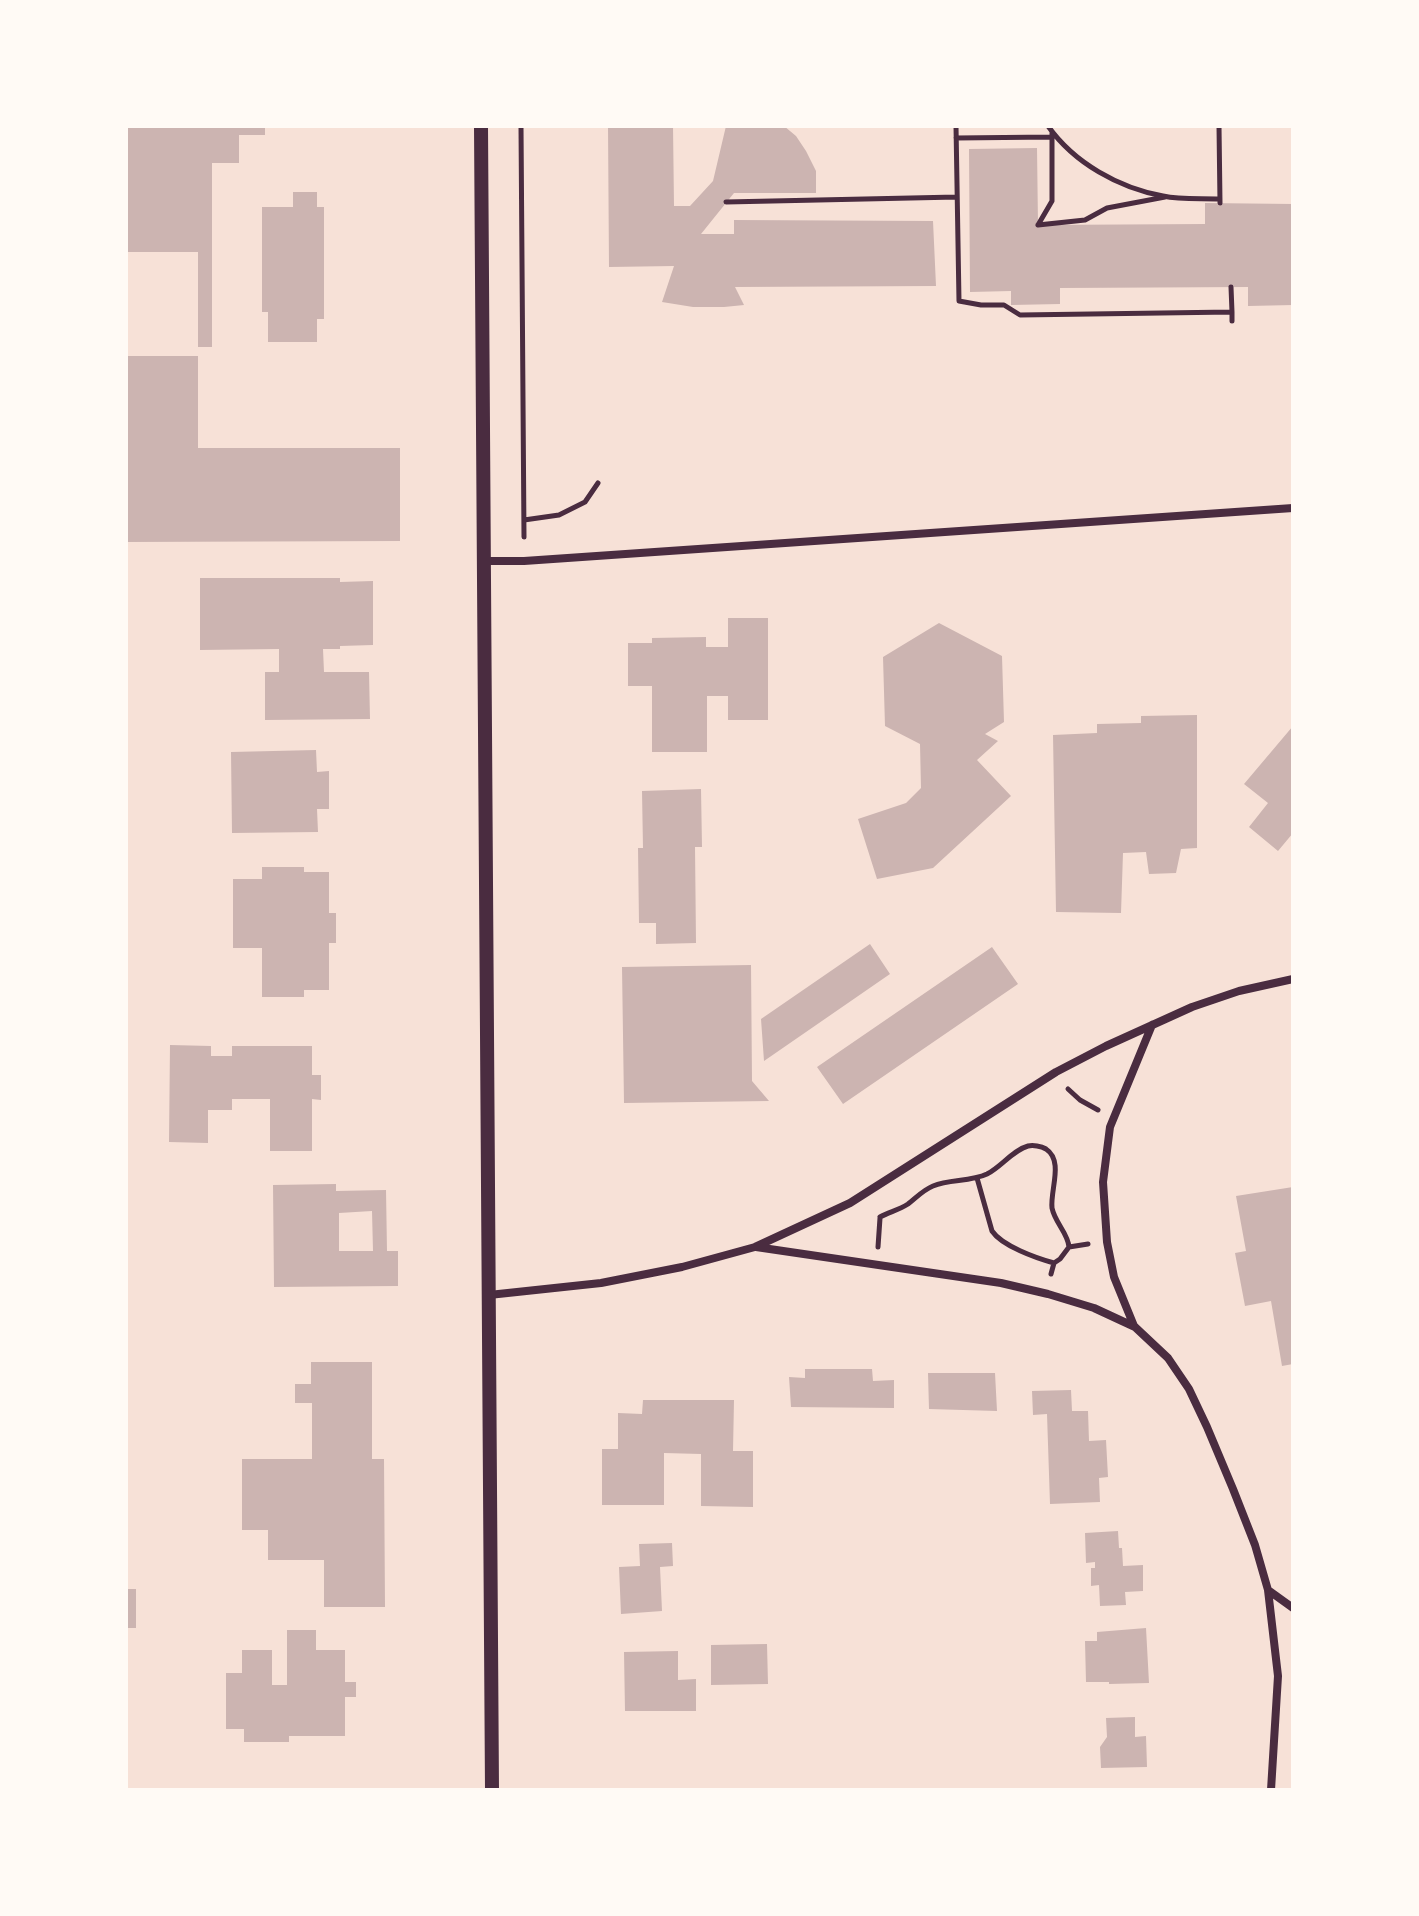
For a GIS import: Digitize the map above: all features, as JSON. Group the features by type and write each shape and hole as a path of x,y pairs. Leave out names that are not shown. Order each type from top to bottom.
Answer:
{"street":[{"path":"481,126 492,1790"},
{"path":"484,561 524,561 1293,508"},
{"path":"489,1295 601,1283 682,1267 755,1247 788,1234 867,1193 1056,1072 1152,1024 1239,991 1293,979"},
{"path":"1135,1327 1114,1277 1107,1242 1103,1182 1110,1127 1152,1024"},
{"path":"755,1247 1001,1283 1048,1294 1094,1308 1135,1327 1168,1358 1189,1389 1207,1427 1255,1545 1268,1590 1278,1676 1271,1790"},
{"path":"1268,1590 1293,1608"}],"path":[{"path":"521,126 524,537"},
{"path":"956,126 959,301 1004,305 1020,315 1232,312"},
{"path":"956,138 1050,131 1080,159 1108,177 1137,189 1166,197 1220,201 1219,126"},
{"path":"1050,131 1052,201 1038,225 1085,220 1107,208 1166,197"},
{"path":"726,202 957,197"},
{"path":"1231,287 1232,321"},
{"path":"524,520 559,515 585,502 598,483"},
{"path":"1056,1072 1068,1090 1080,1100 1114,1118"},
{"path":"880,1217 909,1203 929,1187 989,1173 1027,1146 1047,1150 1055,1166 1052,1206 1055,1220 1068,1238 1069,1247 1054,1263 1048,1294"},
{"path":"977,1178 996,1237 1054,1263"},
{"path":"867,1193 880,1217 874,1264"},
{"path":"1069,1247 1107,1242"}],"building":[{"path":"126,126 265,126 265,135 239,135 239,163 212,163 212,347 198,347 198,252 126,252"},
{"path":"608,126 673,126 674,206 690,206 713,181 726,126 784,126 796,136 816,171 816,193 734,193 701,234 734,234 734,220 933,221 936,286 735,287 744,305 693,307 662,302 674,266 609,267"},
{"path":"1037,148 1038,225 1205,224 1205,203 1293,204 1293,305 1248,306 1248,287 1060,288 1060,304 1011,305 1011,291 970,292 969,149"},
{"path":"293,192 317,192 317,207 324,207 324,319 317,319 317,342 268,342 268,312 262,312 262,207 293,207"},
{"path":"126,356 198,356 198,448 400,448 400,541 126,542"},
{"path":"200,578 340,578 340,582 373,581 373,645 323,649 324,672 369,672 370,719 265,720 265,672 279,672 279,649 200,650"},
{"path":"728,618 768,618 768,720 728,720 728,696 707,696 707,752 652,752 652,686 628,686 628,643 652,643 652,638 706,637 706,647 728,647"},
{"path":"939,623 1002,656 1004,722 985,734 998,741 977,760 1011,796 933,868 877,879 858,819 906,803 921,788 920,744 885,726 883,657"},
{"path":"1197,715 1197,848 1181,849 1176,873 1149,874 1146,852 1123,853 1121,913 1056,912 1053,735 1097,733 1097,724 1141,723 1141,716"},
{"path":"1293,726 1293,833 1278,851 1249,827 1268,803 1244,784"},
{"path":"316,750 317,772 329,771 329,809 317,809 318,832 232,833 231,752"},
{"path":"701,789 702,847 695,847 696,943 656,944 656,923 639,923 638,848 643,848 642,791"},
{"path":"262,867 304,867 304,872 329,872 329,913 336,913 336,943 329,943 329,990 304,990 304,997 262,997 262,948 233,948 233,879 262,879"},
{"path":"870,944 890,974 764,1061 761,1019"},
{"path":"992,947 1018,984 843,1104 817,1067"},
{"path":"751,965 752,1081 769,1101 624,1103 622,967"},
{"path":"170,1045 211,1046 211,1056 232,1056 232,1046 312,1046 312,1075 321,1075 321,1100 312,1099 312,1151 270,1151 270,1099 232,1099 232,1110 208,1110 208,1143 169,1142"},
{"path":"336,1184 336,1191 386,1190 387,1251 398,1251 398,1286 274,1287 273,1185","holes":["372,1211 373,1251 339,1251 339,1213"]},
{"path":"1293,1187 1293,1364 1282,1366 1271,1301 1245,1306 1235,1253 1246,1251 1236,1196"},
{"path":"311,1362 372,1362 372,1459 384,1459 385,1607 324,1607 324,1560 268,1560 268,1530 242,1530 242,1459 312,1459 312,1403 295,1403 295,1384 311,1384"},
{"path":"805,1369 872,1369 873,1381 894,1380 894,1408 791,1407 789,1377 805,1378"},
{"path":"928,1373 995,1373 997,1411 929,1409"},
{"path":"1071,1390 1072,1411 1088,1411 1089,1441 1106,1440 1108,1477 1099,1478 1100,1502 1050,1504 1047,1414 1033,1415 1032,1391"},
{"path":"643,1400 734,1400 733,1451 753,1451 753,1507 701,1506 701,1454 664,1453 664,1505 602,1505 602,1449 618,1449 618,1413 642,1414"},
{"path":"1118,1531 1123,1566 1143,1565 1143,1591 1125,1592 1126,1605 1100,1606 1099,1585 1091,1586 1091,1568 1095,1568 1095,1562 1086,1563 1085,1533"},
{"path":"672,1543 673,1566 660,1567 662,1611 621,1614 619,1567 640,1566 639,1544"},
{"path":"126,1589 136,1589 136,1628 126,1628"},
{"path":"1146,1628 1149,1683 1086,1682 1085,1641 1097,1641 1097,1632"},
{"path":"287,1630 316,1630 316,1650 345,1650 345,1682 356,1682 356,1697 345,1697 345,1736 289,1736 289,1742 244,1742 244,1729 226,1729 226,1673 242,1673 242,1650 272,1650 272,1685 287,1685"},
{"path":"767,1644 768,1684 711,1685 711,1645"},
{"path":"678,1651 678,1680 696,1679 696,1711 625,1711 624,1652"},
{"path":"1135,1717 1135,1737 1146,1736 1147,1767 1101,1768 1100,1747 1107,1737 1106,1718"}]}
